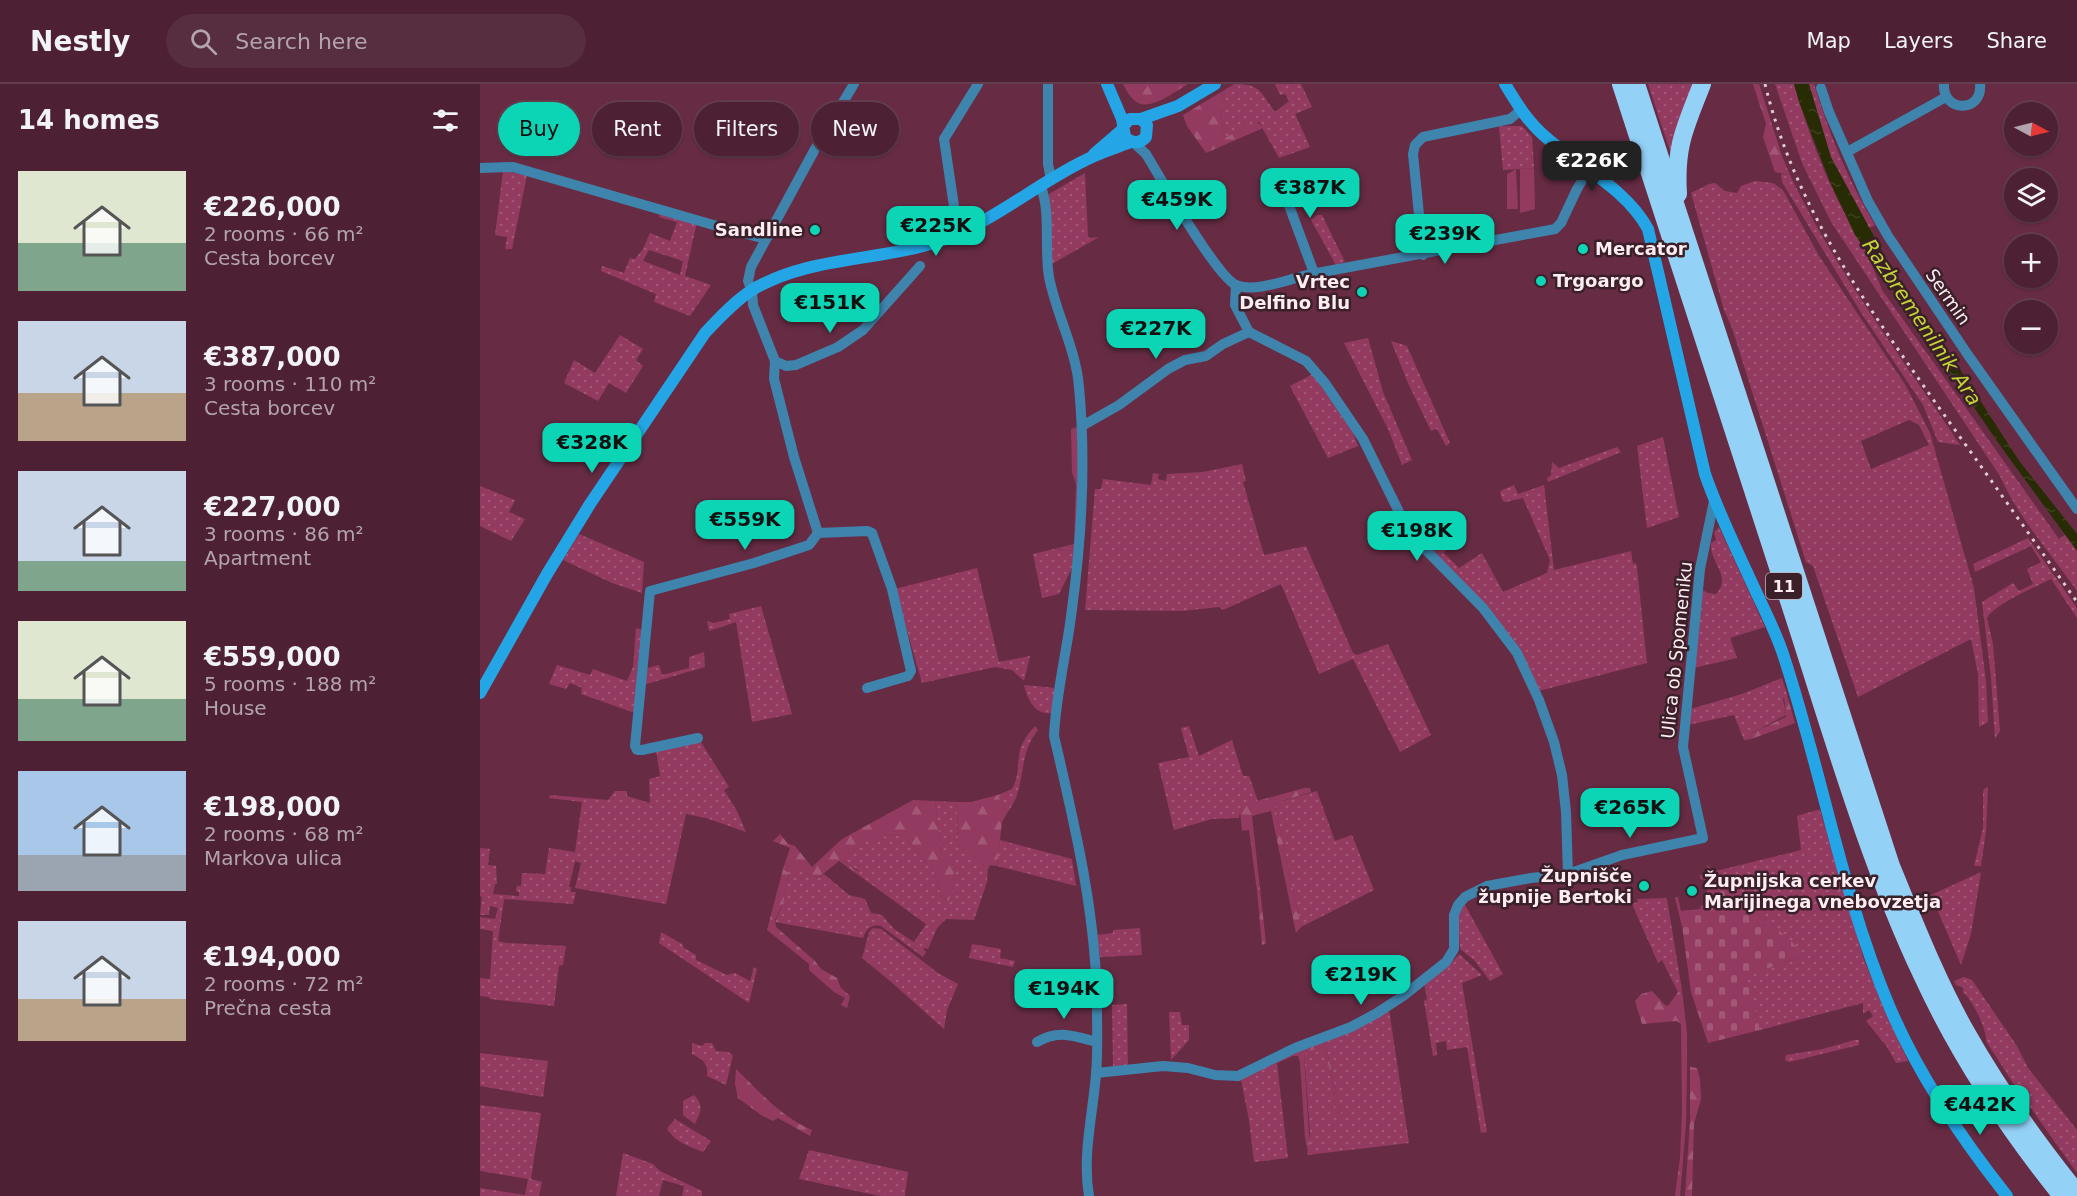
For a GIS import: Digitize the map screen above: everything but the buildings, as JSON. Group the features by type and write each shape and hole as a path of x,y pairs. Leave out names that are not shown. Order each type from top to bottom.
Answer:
{"highway":[{"name":"11","path":"1621,84 1842,764 1896,917 1924,980 1968,1063 2037,1166 2062,1196"},
{"name":"11","path":"1636,84 1891,866 1929,958 1965,1031 2032,1136 2077,1193"},
{"path":"1680,220 1678,150 1702,84"}],"street":[{"path":"818,533 794,457 774,379 775,361 753,305 752,291 747,281 751,267 815,149 854,84"},
{"path":"958,232 944,139 978,84"},
{"path":"1048,84 1046,257 1049,279 1077,374 1082,426 1082,507 1072,610 1054,736 1081,852 1092,931 1097,1042 1096,1073 1089,1121 1087,1167 1089,1196"},
{"path":"1107,84 1131,123 1147,125 1139,139"},
{"path":"1091,157 1131,123 1178,105 1215,84"},
{"path":"1505,84 1521,110 1546,138 1635,208 1648,229 1695,436 1714,501 1783,651 1854,907 1890,1008 1923,1074 1961,1137 2007,1196"},
{"path":"1944,84 1946,97 1954,104 1968,105 1977,98 1980,84"},
{"name":"Sermin","path":"1821,88 1829,112 1868,201 1908,268 2077,509"},
{"path":"1847,152 1946,97"},
{"path":"481,686 590,504 701,339 723,314 752,291 776,278 814,266 890,253 945,239 1091,157 1139,139 1178,105"},
{"path":"1423,255 1413,154 1415,145 1423,137 1510,119 1521,110"},
{"path":"1131,123 1125,137 1139,139"},
{"path":"1139,139 1205,249 1228,279 1236,285 1256,287 1314,273 1423,255 1555,228 1562,223 1588,171"},
{"path":"480,168 513,167 758,237 768,236"},
{"path":"1277,173 1314,273"},
{"path":"775,361 786,366 796,364 838,347 863,330 920,266"},
{"path":"1096,1073 1163,1066 1188,1068 1215,1075 1238,1076 1294,1048 1351,1027 1403,996 1446,962 1454,949 1454,915 1458,905 1465,897 1487,886 1568,874 1562,775 1554,742 1539,700 1517,653 1483,608 1421,545 1399,512 1363,439 1325,383 1306,361 1249,333 1235,305 1236,285"},
{"path":"1082,426 1119,405 1168,369 1185,360 1206,356 1223,344 1249,333"},
{"name":"Ulica ob Spomeniku","path":"1568,874 1622,855 1702,838 1683,747 1700,569 1714,501"},
{"path":"818,533 872,532 885,568 910,671 908,676 867,688"},
{"path":"698,738 642,750 637,750 635,746 650,591 754,563 809,545 818,533"},
{"path":"1037,1042 1049,1034 1068,1035 1097,1042"}],"green space":[{"path":"1123,84 1188,84 1154,103 1140,104 1134,100"},
{"path":"1234,84 1255,88 1263,94 1275,112 1289,101 1285,94 1280,95 1275,84 1301,84 1312,107 1295,114 1310,147 1279,158 1259,122 1227,137 1223,136 1221,109 1223,91"},
{"path":"1648,84 1696,84 1671,154"},
{"path":"1753,84 1759,84 1790,175 1775,172 1763,137 1766,124"},
{"path":"1775,84 1794,84 1824,170 1844,211 1868,249 1866,251 1882,290 2059,539 2065,535 2077,549 2077,591 2015,505 2000,476 1831,222 1802,163"},
{"path":"1803,84 1814,84 1840,156 1875,225 1865,230 1838,178"},
{"path":"1223,91 1221,109 1223,136 1227,137 1256,121 1263,128 1206,153 1187,126 1183,115"},
{"path":"1499,126 1522,126 1532,137 1534,168 1503,170"},
{"path":"1534,168 1535,209 1520,213 1520,169"},
{"path":"1516,169 1518,209 1507,209 1507,174"},
{"path":"503,171 527,175 512,249 505,249 507,237 495,235"},
{"path":"1085,173 1088,236 1089,238 1099,237 1052,264 1050,263 1049,194"},
{"path":"1781,174 1790,175 1848,280 1960,445 1938,442 1923,405 1860,311 1782,182"},
{"path":"1755,181 1773,183 1783,190 1819,256 1906,386 1930,433 1974,588 1986,681 1988,722 1979,727 1978,674 1971,639 1858,697 1813,566 1806,562 1732,328 1724,310 1691,193 1715,183 1725,191 1737,193 1741,186","holes":["1909,420 1919,425 1929,445 1871,469 1861,441"]},
{"path":"662,211 697,222 685,276 711,285 690,316 654,302 656,294 601,271 602,266 624,273 630,258 635,259 643,249 650,233 670,241 677,222 659,217","holes":["649,250 683,261 680,275 643,261"]},
{"path":"1317,215 1322,215 1345,262 1336,265 1311,220"},
{"path":"620,335 643,349 636,360 643,366 626,393 609,383 598,401 564,383 574,360 595,373"},
{"path":"1368,338 1383,392 1412,460 1402,465 1389,431 1344,343"},
{"path":"1391,341 1407,346 1450,443 1446,446 1437,429 1431,431"},
{"path":"1313,374 1353,433 1358,446 1328,458 1290,386"},
{"path":"1077,427 1080,439 1077,551 1061,550 1058,548 1074,544 1076,484 1072,472 1071,429"},
{"path":"1663,437 1679,517 1647,528 1637,446"},
{"path":"1617,447 1621,452 1548,482 1552,462 1559,468"},
{"path":"1242,464 1246,481 1243,482 1264,555 1306,546 1353,653 1357,655 1388,644 1431,735 1400,752 1353,659 1319,674 1281,584 1223,610 1219,607 1183,611 1085,610 1095,489 1101,489 1103,479 1151,485 1153,473 1159,474 1158,479 1166,481 1167,474 1203,472"},
{"path":"1514,485 1518,494 1544,485 1554,570 1631,551 1633,564 1636,563 1637,568 1647,663 1539,691 1523,658 1427,545 1428,542 1438,537 1449,547 1444,553 1459,568 1482,553 1503,592 1547,573 1550,560 1523,498 1506,502 1503,501 1500,493"},
{"path":"480,486 515,500 509,512 525,519 511,541 480,526"},
{"path":"1719,527 1765,627 1730,638 1737,658 1694,668 1702,590 1716,594 1721,588 1721,575 1711,550 1711,543 1716,540 1714,532"},
{"path":"579,534 644,562 642,593 612,583 563,560"},
{"path":"2028,538 2077,608 2077,618 2051,579 2007,601 1987,618 1993,644 2000,731 1995,739 1991,677 1982,602 2013,583 2019,591 2033,584 2027,569 2041,562 2031,546 1975,572 1973,564"},
{"path":"1058,548 1059,550 1077,551 1075,562 1059,594 1042,598 1033,554"},
{"path":"977,568 999,662 1030,656 1024,681 1012,670 995,667 922,683 895,589"},
{"path":"761,606 792,714 752,722 736,622 709,631 707,621 714,623 730,619 729,614"},
{"path":"636,628 643,630 636,711 632,712 581,694 582,688 570,683 566,689 549,684 557,665 590,675 593,669 627,681 633,667"},
{"path":"704,652 705,667 643,685 644,669 659,665 662,675 689,668 689,657"},
{"path":"1782,678 1788,697 1787,695 1783,699 1786,715 1750,734 1751,739 1744,740 1734,715 1688,725 1690,709 1742,694"},
{"path":"1024,685 1055,688 1052,713 1036,709"},
{"path":"1784,695 1787,695 1795,723 1751,739 1750,734 1786,717"},
{"path":"1035,726 1038,730 1027,750 1018,793 1007,813 998,795 1012,789 1017,776 1021,748"},
{"path":"1189,726 1199,756 1232,740 1243,776 1249,776 1258,801 1245,806 1239,818 1212,819 1174,830 1158,763 1189,757 1181,728"},
{"path":"699,739 729,787 724,790 746,832 706,818 686,814 666,904 575,888 581,863 575,861 569,887 571,887 571,892 576,892 573,904 504,899 498,941 566,946 563,965 559,966 554,1006 480,996 480,978 490,979 493,931 480,929 480,917 495,919 498,908 490,906 489,915 480,915 482,897 480,896 480,848 490,849 488,865 496,866 497,884 495,884 493,894 519,896 519,892 516,891 517,886 521,886 522,873 545,874 549,848 575,852 582,802 549,798 550,795 608,800 615,791 627,791 627,796 650,803 649,779 660,776 656,750"},
{"path":"1988,787 1986,831 1981,866 1974,866 1983,828 1983,793"},
{"path":"1310,788 1311,792 1276,803 1275,806 1301,927 1296,933 1271,811 1252,816 1266,943 1262,945 1249,830 1242,831 1240,811 1246,804"},
{"path":"1317,791 1335,841 1352,835 1374,890 1301,927 1275,806 1276,803"},
{"path":"998,795 1007,813 1002,822 997,866 990,865 988,869 958,845 957,802 971,802"},
{"path":"913,800 935,801 941,854 950,860 955,879 949,901 942,899 935,874 904,835 885,836 871,840 851,853 843,860 859,872 857,874 839,861 818,878 785,863 790,848 773,841 780,834 788,844 795,846 812,867 842,839"},
{"path":"935,801 957,802 958,845 988,869 987,882 974,920 946,919 937,928 928,949 923,948 926,952 923,957 881,926 870,928 863,938 775,922 783,904 789,873 783,869 785,863 818,878 824,874 849,895 865,899 871,913 882,915 894,929 914,942 926,924 857,874 859,871 843,860 870,840 884,836 904,835 935,874 942,899 949,901 955,879 941,854"},
{"path":"1820,810 1864,960 1908,1061 1896,1063 1887,1047 1866,1021 1873,1016 1869,1010 1863,1014 1863,1003 1760,1030 1746,975 1802,957 1786,936 1727,890 1706,865 1716,871 1801,850 1797,816"},
{"path":"1000,840 1072,859 1076,886 997,866"},
{"path":"783,869 789,873 783,904 775,920 776,927 821,969 837,978 841,988 850,996 847,1008 841,1005 845,998 834,992 809,970 809,964 767,930"},
{"path":"1981,872 1971,934 1961,965 1931,895"},
{"path":"1700,875 1713,875 1727,890 1786,936 1803,954 1802,957 1747,975 1760,1030 1708,1043 1691,992 1682,926 1675,898 1678,897 1681,911 1700,909 1701,906 1707,904 1707,880 1700,879"},
{"path":"1665,898 1682,990 1678,992 1662,960 1658,963 1632,904 1638,902 1637,899"},
{"path":"1464,903 1503,974 1490,981 1474,960 1460,949 1458,918"},
{"path":"873,928 881,929 938,973 958,984 947,1010 944,1029 862,958 869,932"},
{"path":"1140,928 1142,955 1100,957 1097,935 1113,933 1113,930"},
{"path":"661,932 696,955 696,960 727,975 735,973 750,981 754,967 757,969 749,1003 659,943"},
{"path":"972,944 1001,949 1000,958 1015,961 1013,967 969,958"},
{"path":"1459,954 1482,975 1462,983 1487,1132 1481,1133 1467,1047 1447,1050 1446,1041 1436,1043 1437,1055 1433,1056 1424,1001 1427,999 1424,983"},
{"path":"1964,977 1972,980 2017,1046 2028,1068 2077,1130 2077,1173 1986,1041 1984,1029 1974,1007 1962,991 1964,990 1962,987 1956,985 1954,981"},
{"path":"1682,990 1687,1033 1686,1124 1680,1196 1675,1196 1680,1158 1682,1112 1681,1024 1677,1021 1642,1024 1635,1001 1641,994 1652,991 1668,1006"},
{"path":"1127,1004 1128,1066 1113,1069 1112,1005"},
{"path":"1389,1009 1409,1143 1307,1155 1310,1133 1304,1055 1321,1046 1323,1048 1329,1067 1338,1120 1342,1117 1325,1042"},
{"path":"1169,1012 1180,1012 1182,1025 1189,1025 1189,1040 1171,1060"},
{"path":"1859,1040 1859,1045 1789,1062 1785,1060 1786,1055 1823,1049"},
{"path":"1325,1042 1342,1117 1338,1121 1329,1067 1323,1048 1306,1052 1304,1055 1310,1151 1308,1151 1298,1056 1293,1056 1241,1080 1236,1081 1235,1079 1295,1051"},
{"path":"692,1043 702,1046 705,1043 712,1043 716,1051 733,1055 726,1085 707,1076 704,1062 692,1054"},
{"path":"480,1053 548,1061 543,1097 480,1086"},
{"path":"1277,1063 1288,1158 1254,1162 1241,1080"},
{"path":"1690,1067 1697,1068 1701,1099 1694,1124 1692,1196 1685,1196 1690,1120"},
{"path":"736,1069 781,1111 812,1130 810,1136 778,1118 773,1121 761,1115 738,1098 735,1084"},
{"path":"694,1095 699,1102 700,1109 695,1124 683,1115 683,1101"},
{"path":"480,1105 541,1113 531,1179 542,1182 539,1196 480,1196 480,1188 525,1195 528,1179 480,1171"},
{"path":"675,1119 711,1141 703,1152 683,1143 670,1133 667,1129"},
{"path":"809,1150 908,1172 905,1196 880,1196 799,1179"},
{"path":"623,1153 653,1164 660,1171 702,1191 702,1196 682,1196 684,1186 663,1180 659,1196 616,1196"}],"water":[{"name":"Razbremenilnik Ara","path":"1794,84 1809,84 1831,157 1895,275 1952,357 2020,462 2077,534 2077,551 2004,451 1855,235 1830,182"}],"railway":[{"path":"1765,84 1778,129 1794,171 1835,251 1883,327 2077,602"}],"place":[{"name":"Sandline","path":"815,230"},
{"name":"Mercator","path":"1583,249"},
{"name":"Trgoargo","path":"1541,281"},
{"name":"Vrtec Delfino Blu","path":"1362,292"},
{"name":"Župnišče župnije Bertoki","path":"1644,886"},
{"name":"Župnijska cerkev Marijinega vnebovzetja","path":"1692,891"}]}
